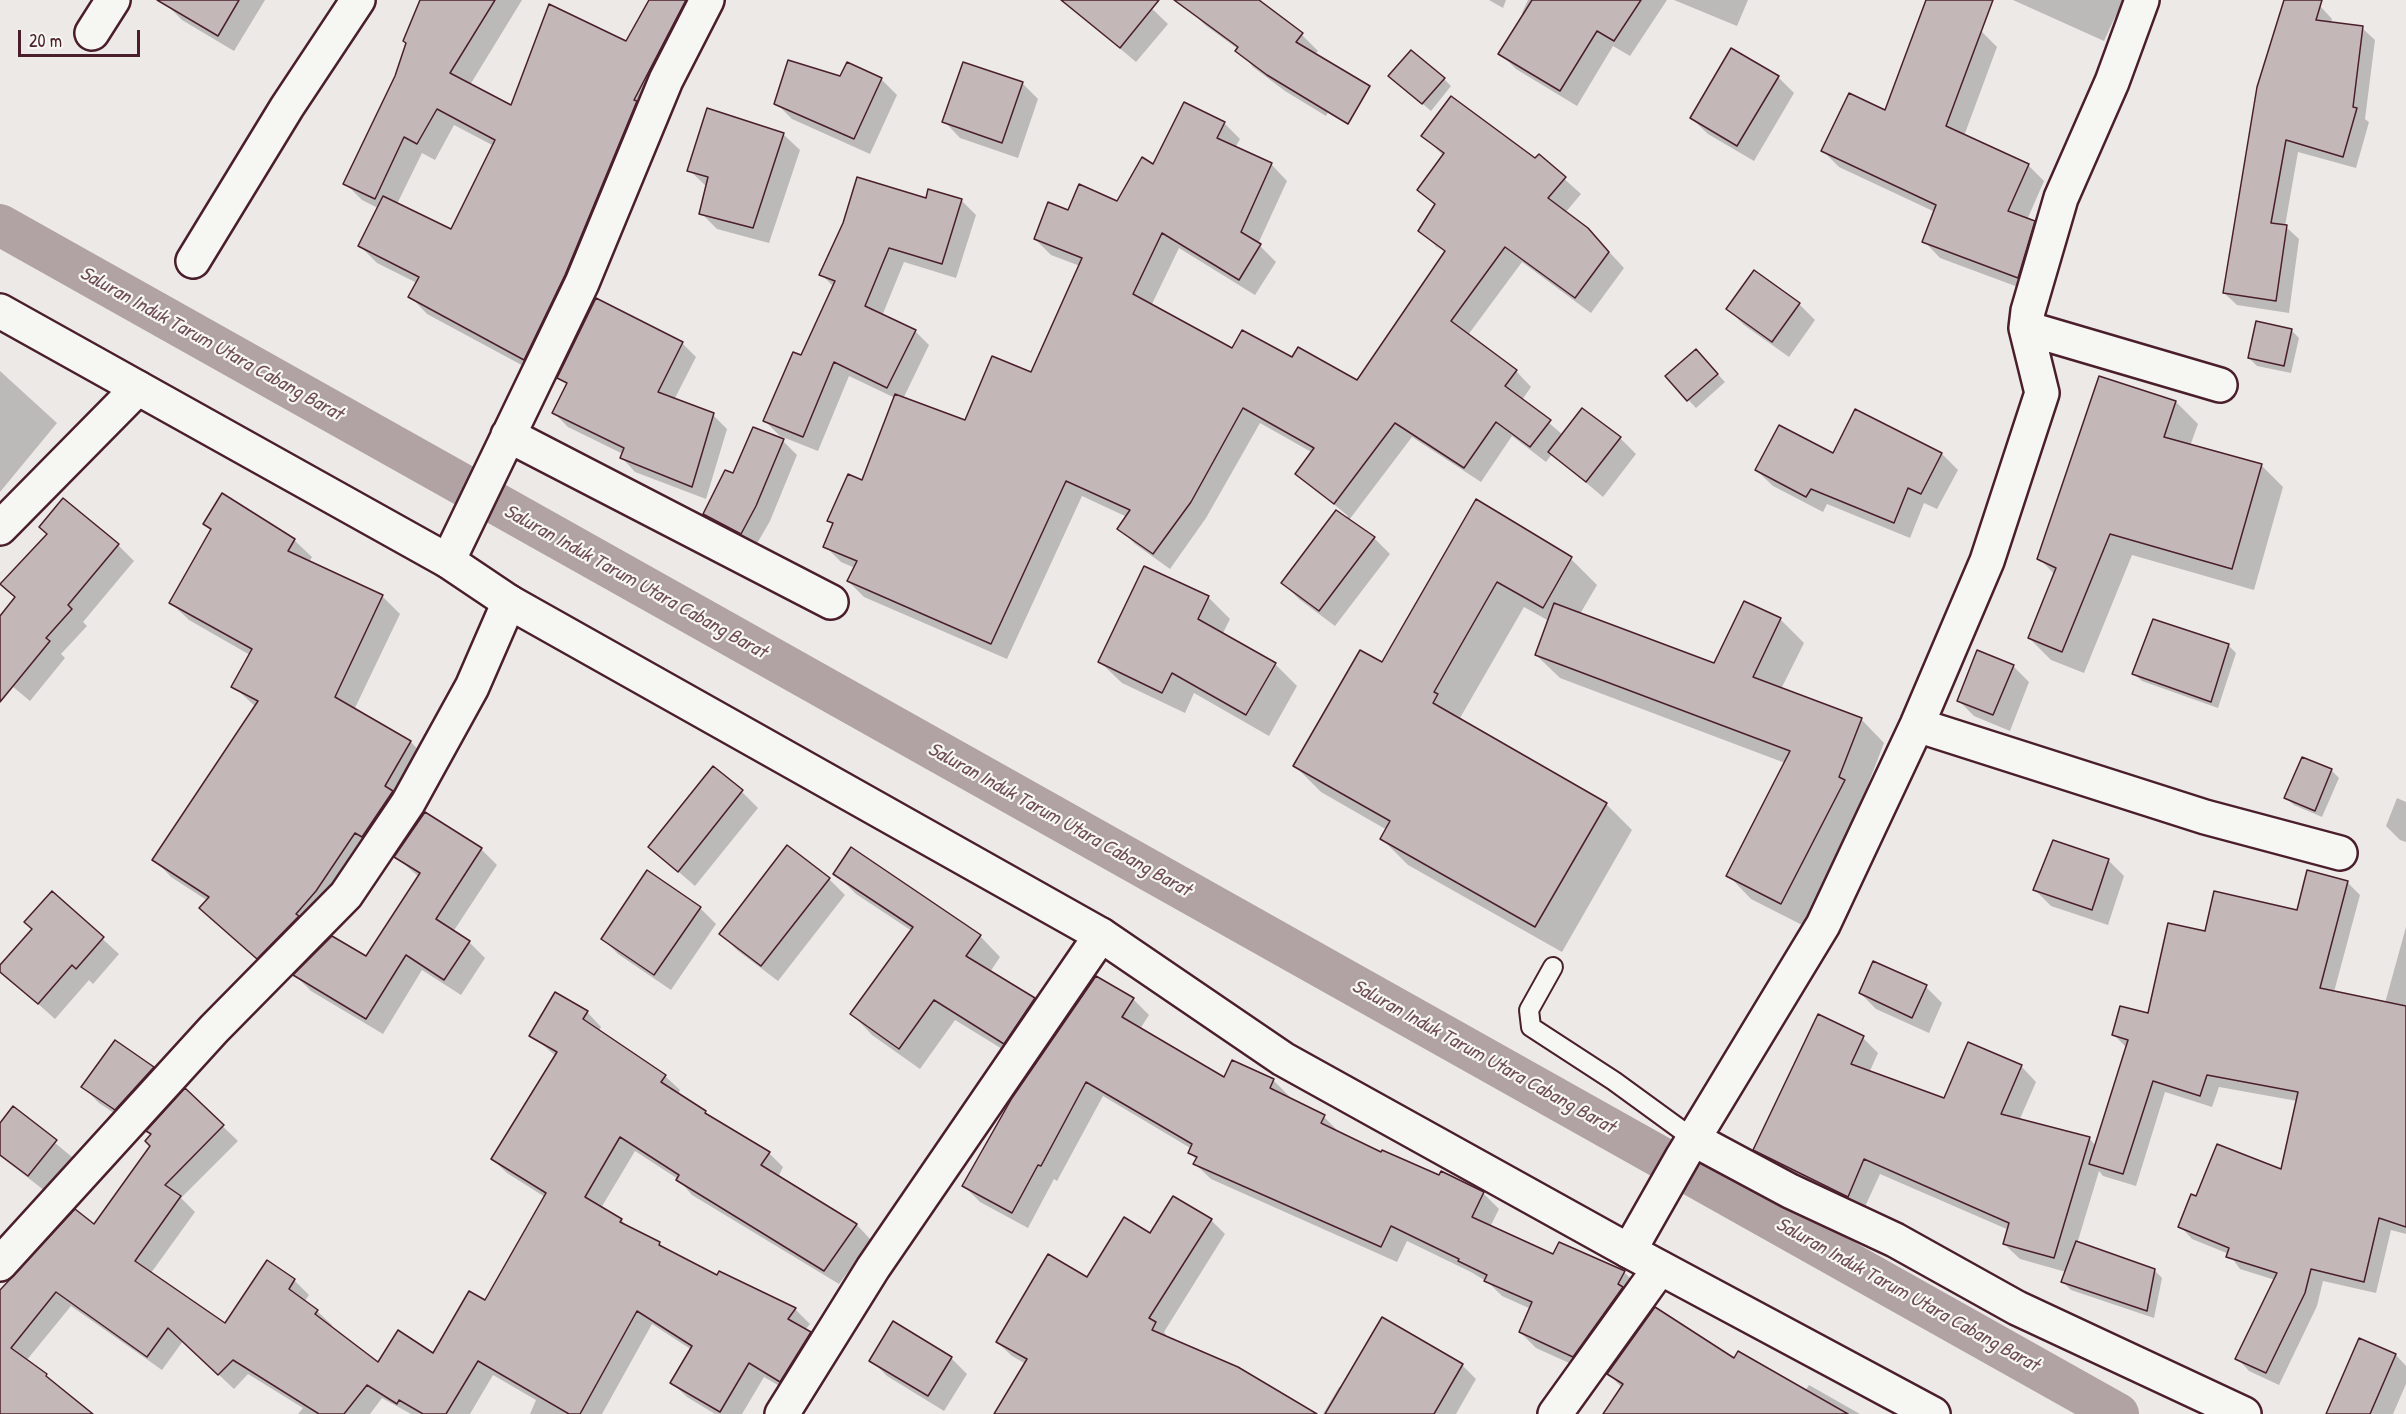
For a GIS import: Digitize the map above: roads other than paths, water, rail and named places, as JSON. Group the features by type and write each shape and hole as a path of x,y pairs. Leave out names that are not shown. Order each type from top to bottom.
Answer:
{"street":[{"path":"92,33 113,0"},
{"path":"193,261 287,107 358,0"},
{"path":"448,561 582,283 666,80 707,0"},
{"path":"1629,1251 1647,1217 1823,925 1917,725 1987,561 2042,393 2026,328 2028,312 2061,198 2112,82 2142,0"},
{"path":"0,311 448,561 509,602 1101,934 1283,1059 1660,1268 1933,1414"},
{"path":"2026,328 2220,384"},
{"path":"0,528 138,388"},
{"path":"504,444 831,602"},
{"path":"0,1264 214,1029 346,895 408,802 449,729 472,687 509,602"},
{"path":"1917,725 2205,817 2340,853"},
{"path":"782,1414 873,1268 1101,934"},
{"path":"1689,1148 1790,1191 1895,1240 2017,1308 2244,1414"},
{"path":"1555,1414 1660,1268"}],"lane":[{"path":"1553,967 1529,1010 1531,1027 1614,1081 1689,1148"}],"waterway":[{"name":"Saluran Induk Tarum Utara Cabang Barat","path":"0,225 2118,1414"}]}
